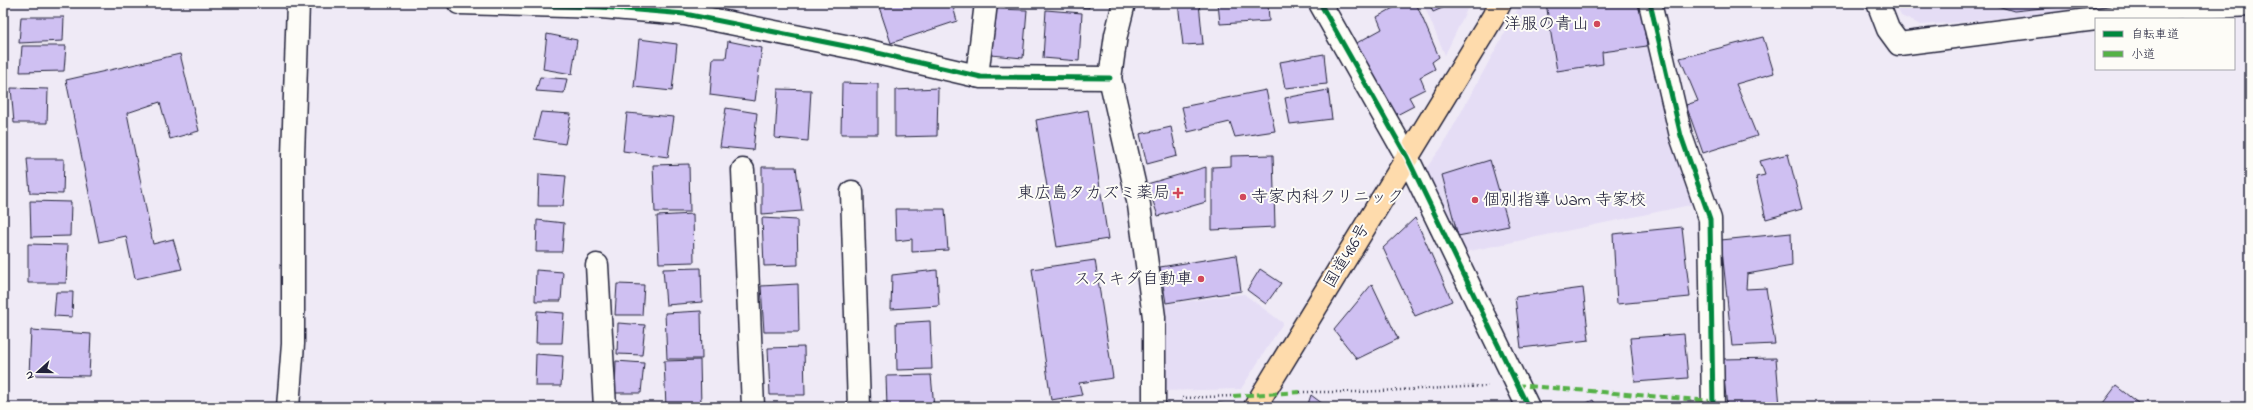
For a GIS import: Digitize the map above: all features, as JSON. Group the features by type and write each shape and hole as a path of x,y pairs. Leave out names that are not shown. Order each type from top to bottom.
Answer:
{"highway":[{"name":"国道486号","path":"1256,407 1493,17 1500,3"}],"street":[{"path":"288,407 293,344 293,156 298,3"},
{"path":"459,3 601,5 686,9 977,76 1110,78"},
{"path":"977,76 986,3"},
{"path":"1124,3 1116,35 1110,78 1140,212 1154,317 1154,407"},
{"path":"1320,3 1407,157 1528,407"},
{"path":"1650,3 1681,136 1710,219 1713,407"},
{"path":"1878,3 1888,29 1899,44 2095,19"},
{"path":"2105,18 2175,9 2250,5"},
{"path":"743,170 753,407"},
{"path":"852,192 860,407"},
{"path":"597,265 605,407"}],"path":[{"path":"1300,392 1357,392 1489,386"},
{"path":"1183,398 1233,396"}],"shaded area":[{"path":"1423,3 1470,3 1445,55"},
{"path":"1521,3 1647,3 1700,203 1465,252 1424,171 1442,147"},
{"path":"1895,3 2129,3 1975,21 1921,25 1901,16"},
{"path":"1244,294 1283,323 1241,389 1161,391 1158,305"}],"building":[{"path":"892,3 952,3 957,21 891,43 879,7"},
{"path":"1057,3 1089,3 1089,8 1057,5"},
{"path":"1178,3 1199,3 1203,44 1183,45"},
{"path":"1218,3 1268,3 1269,21 1220,24"},
{"path":"1402,3 1416,3 1439,57 1432,62 1435,69 1420,77 1425,89 1409,97 1414,106 1391,118 1353,45 1382,29 1377,17"},
{"path":"1429,3 1454,3 1433,12"},
{"name":"洋服の青山","path":"1546,3 1640,3 1647,46 1602,52 1603,64 1557,71"},
{"path":"1988,3 2091,3 2014,11"},
{"path":"995,9 1027,10 1023,58 991,55"},
{"path":"1046,10 1082,13 1079,61 1043,58"},
{"path":"21,17 64,17 63,41 19,43"},
{"path":"547,34 577,40 572,74 543,69"},
{"path":"1763,37 1774,73 1736,84 1757,136 1703,153 1686,105 1698,101 1680,58"},
{"path":"639,39 677,44 672,91 634,87"},
{"path":"728,41 762,48 755,101 710,95 713,58 726,58"},
{"path":"22,46 66,46 64,71 20,72"},
{"path":"180,54 199,131 170,139 160,102 127,113 153,244 173,239 182,269 135,279 126,236 99,242 66,80"},
{"path":"1324,54 1327,84 1285,88 1280,62"},
{"path":"540,77 567,79 564,93 536,91"},
{"path":"842,83 878,84 878,134 841,134"},
{"path":"11,88 48,89 47,123 14,123"},
{"path":"938,88 937,136 895,137 895,90"},
{"path":"778,89 811,90 808,141 775,138"},
{"path":"1266,90 1275,131 1235,137 1230,122 1188,132 1182,107"},
{"path":"1328,90 1332,119 1290,124 1285,98"},
{"path":"726,108 757,113 753,150 720,147"},
{"path":"1088,110 1108,239 1057,247 1036,120"},
{"path":"541,112 571,114 565,144 534,139"},
{"path":"627,113 674,117 668,157 623,151"},
{"path":"1171,127 1177,156 1147,164 1140,134"},
{"path":"1788,154 1802,209 1766,219 1756,177 1765,175 1760,161"},
{"name":"寺家内科クリニック","path":"1273,155 1275,227 1212,230 1212,167 1231,166 1231,156"},
{"path":"27,159 64,159 63,194 30,193"},
{"name":"個別指導 Wam 寺家校","path":"1490,160 1509,226 1458,236 1442,175"},
{"path":"689,164 690,212 655,212 653,165"},
{"path":"762,167 796,167 802,211 762,214"},
{"name":"東広島タカズミ薬局","path":"1206,167 1206,202 1158,216 1147,184"},
{"path":"539,174 566,176 563,206 538,206"},
{"path":"30,201 71,202 70,236 31,237"},
{"path":"895,209 945,209 948,250 912,252 912,239 896,241"},
{"path":"693,214 694,262 659,263 657,216"},
{"path":"762,218 797,220 798,265 764,266"},
{"path":"1415,218 1452,301 1415,316 1383,248"},
{"path":"537,220 564,223 562,252 536,252"},
{"path":"1682,227 1690,297 1617,304 1613,234"},
{"path":"1791,233 1792,266 1747,274 1746,289 1766,288 1775,344 1732,346 1721,240"},
{"path":"28,244 68,245 66,283 28,283"},
{"name":"ススキダ自動車","path":"1236,255 1241,291 1166,303 1160,267"},
{"path":"1095,260 1113,378 1079,383 1082,395 1051,400 1032,269"},
{"path":"701,268 702,302 666,305 663,269"},
{"path":"1260,269 1281,283 1266,304 1247,290"},
{"path":"536,270 563,272 561,301 535,301"},
{"path":"937,270 939,306 891,309 892,275"},
{"path":"617,284 644,285 642,315 615,315"},
{"path":"798,284 799,332 764,332 761,286"},
{"path":"1372,284 1398,339 1357,359 1334,330"},
{"path":"1583,288 1589,340 1521,348 1515,297"},
{"path":"56,292 73,292 72,317 54,316"},
{"path":"537,311 564,313 562,343 536,343"},
{"path":"701,311 702,359 667,359 665,313"},
{"path":"930,321 932,369 897,370 896,323"},
{"path":"618,323 645,325 642,355 617,354"},
{"path":"31,330 91,334 89,376 29,375"},
{"path":"1684,334 1688,378 1635,382 1630,338"},
{"path":"804,347 805,395 770,395 768,348"},
{"path":"536,354 563,356 561,386 535,386"},
{"path":"1776,358 1780,407 1727,407 1722,359"},
{"path":"700,360 701,407 666,407 664,361"},
{"path":"616,361 644,363 641,393 615,393"},
{"path":"931,375 934,407 887,407 886,376"},
{"path":"2116,386 2143,407 2100,407"},
{"path":"1311,395 1327,407 1307,407"},
{"path":"1593,400 1597,407 1579,407"},
{"path":"1218,403 1231,406 1200,407"}],"marked path":[{"path":"1516,385 1712,401"},
{"path":"1233,396 1300,392"}],"cycle path":[{"path":"459,3 601,7 685,14 860,49 981,77 1110,78"},
{"path":"1320,3 1407,157 1528,407"},
{"path":"1650,3 1681,136 1710,219 1713,407"}],"place":[{"name":"洋服の青山","path":"1597,24"},
{"name":"東広島タカズミ薬局","path":"1178,193"},
{"name":"寺家内科クリニック","path":"1243,197"},
{"name":"個別指導 Wam 寺家校","path":"1475,200"},
{"name":"ススキダ自動車","path":"1201,279"}]}
